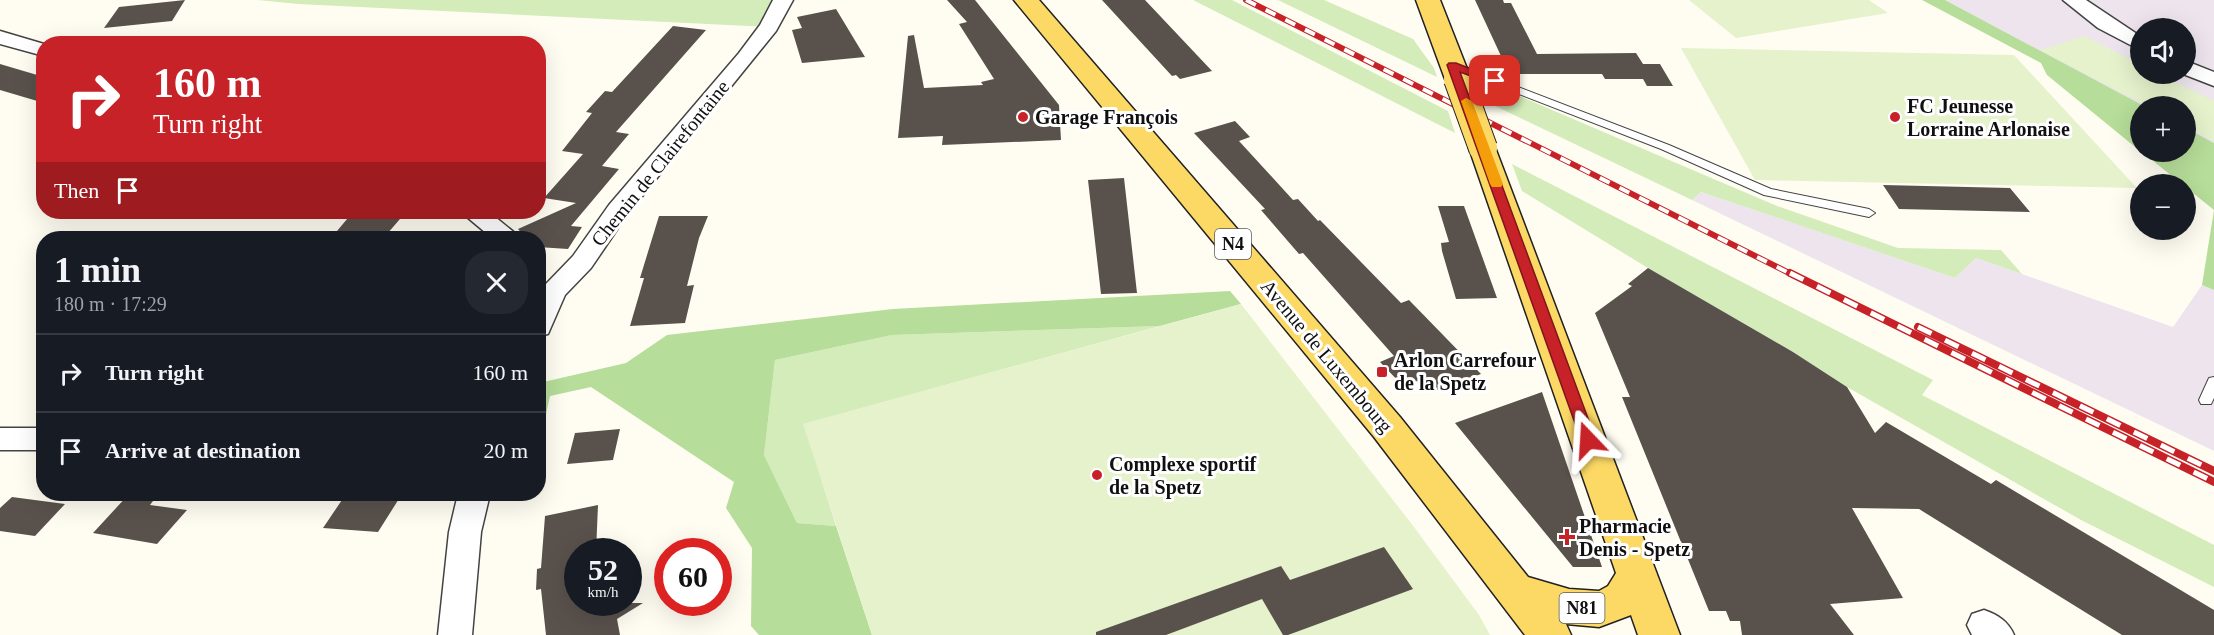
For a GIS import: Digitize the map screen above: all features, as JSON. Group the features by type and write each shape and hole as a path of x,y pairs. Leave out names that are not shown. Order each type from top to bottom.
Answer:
{"main road":[{"name":"Avenue de Luxembourg","path":"1026,0 1387,427 1550,635"},
{"path":"1428,0 1659,635"},
{"name":"N81","path":"1513,589 1563,605 1599,612 1622,599 1637,574"},
{"name":"N4","path":"1513,589 1538,635"}],"street":[{"name":"Chemin de Clairefontaine","path":"546,284 582,262 618,210 746,57 769,27 783,0"},
{"path":"2073,0 2105,24 2130,38"},
{"path":"0,38 36,48"},
{"path":"2196,72 2214,80"},
{"path":"482,219 499,231"},
{"path":"0,439 36,439"},
{"path":"454,635 465,532 472,501"}],"lane":[{"path":"1455,72 1665,147 1768,192 1869,213"},
{"path":"2206,400 2214,382"}],"shaded area":[{"path":"1945,0 2214,0 2214,143 2196,133 2196,96 2130,96 2130,99"},
{"path":"1701,192 1955,278 1976,258 2173,327 2202,285 2214,290 2214,451 1692,200"}],"green space":[{"path":"258,0 783,0 769,27 298,4"},
{"path":"1193,0 1232,0 1448,111 1455,133"},
{"path":"1278,0 1324,0 1413,39 1434,68 1437,77"},
{"path":"1689,0 1869,0 1888,13 1736,38"},
{"path":"1922,0 1945,0 2130,99 2130,143 2047,75 2041,63"},
{"path":"2084,36 2130,59 2130,84 2179,84 2214,101 2214,141 2196,131 2196,96 2130,97 2040,50"},
{"name":"FC Jeunesse Lorraine Arlonaise","path":"1681,48 2014,55 2130,180 2130,188 1755,180"},
{"path":"1485,93 1517,95 1777,206 1898,248 2001,250 2022,274 1976,258 1955,278 1701,192 1692,200 1489,103"},
{"path":"2196,133 2214,143 2214,210 2196,196 2196,174 2169,174 2154,162 2196,162"},
{"path":"1512,164 1933,380 1922,395 2214,545 2214,587 2081,520 1847,387 1793,352 1648,268 1522,191"},
{"path":"2214,210 2214,290 2202,285"},
{"path":"1230,291 1241,304 1160,326 892,335 775,360 764,455 797,523 836,526 872,635 759,635 751,626 752,548 726,508 734,482 591,387 550,396 546,415 546,381 626,363 667,335 893,309"},
{"name":"Complexe sportif de la Spetz","path":"1241,304 1414,527 1479,615 1490,635 872,635 803,424"},
{"path":"1160,326 804,424 836,526 797,523 764,455 775,360 892,335"}],"building":[{"path":"185,0 172,21 104,28 119,7"},
{"path":"947,0 975,0 1059,105 1061,140 942,145 943,136 898,138 908,36 914,35 924,88 983,85 981,82 994,79 959,24 967,22"},
{"path":"1102,0 1145,0 1212,71 1180,79 1176,75 1172,76"},
{"path":"1475,0 1503,0 1504,3 1511,3 1537,54 1636,53 1643,64 1660,64 1673,86 1647,86 1643,79 1605,79 1602,74 1515,74 1501,56"},
{"path":"836,9 865,57 802,63 792,30 802,28 797,17"},
{"path":"673,26 706,30 616,132 629,134 602,166 619,169 571,226 582,227 568,249 546,248 546,231 520,231 518,229 540,219 546,219 546,216 576,203 546,198 546,196 583,154 562,151 592,113 586,112 605,91 612,92"},
{"path":"0,64 36,75 36,101 0,90"},
{"path":"1235,121 1250,137 1239,141 1293,200 1298,199 1401,303 1409,300 1481,374 1429,393 1417,381 1403,386 1380,362 1394,356 1303,253 1299,254 1261,210 1265,209 1194,133"},
{"path":"1124,178 1137,293 1101,294 1088,180"},
{"path":"1883,185 2010,188 2030,212 1899,209"},
{"path":"1438,206 1464,206 1497,298 1456,299 1442,251 1441,243 1449,242"},
{"path":"659,216 708,216 699,238 687,286 694,285 685,323 630,326 644,278 640,278"},
{"path":"347,219 400,219 390,231 337,231"},
{"path":"1648,268 1793,352 1847,387 1875,433 1886,422 1991,484 1996,480 2214,610 2214,635 2122,635 1919,509 1852,508 1903,598 1830,604 1854,635 1742,635 1740,621 1730,621 1726,611 1709,611 1622,397 1630,397 1595,313 1632,286 1628,284"},
{"path":"1542,392 1602,567 1573,567 1455,423"},
{"path":"620,429 613,460 567,464 575,433"},
{"path":"12,497 65,504 35,536 0,531 0,508"},
{"path":"123,501 153,501 150,505 187,510 157,544 93,533"},
{"path":"341,501 398,501 378,532 323,528"},
{"path":"598,505 597,538 564,538 564,616 622,616 617,619 620,635 546,635 541,589 536,590 537,569 541,568 545,516"},
{"path":"1384,547 1413,589 1288,635 1283,635 1262,599 1166,635 1096,635 1096,632 1281,566 1290,580"}],"railway":[{"path":"1246,0 1793,275"},
{"path":"1790,273 2214,482"},
{"path":"1918,327 2214,471"}],"slow traffic":[{"path":"1466,101 1496,184"}],"place":[{"name":"Garage François","path":"1023,117"},
{"name":"FC Jeunesse Lorraine Arlonaise","path":"1895,117"},
{"name":"Arlon Carrefour de la Spetz","path":"1382,372"},
{"name":"Complexe sportif de la Spetz","path":"1097,475"},
{"name":"Pharmacie Denis - Spetz","path":"1567,537"}],"route":[{"path":"1495,81 1453,65 1588,440"}]}
